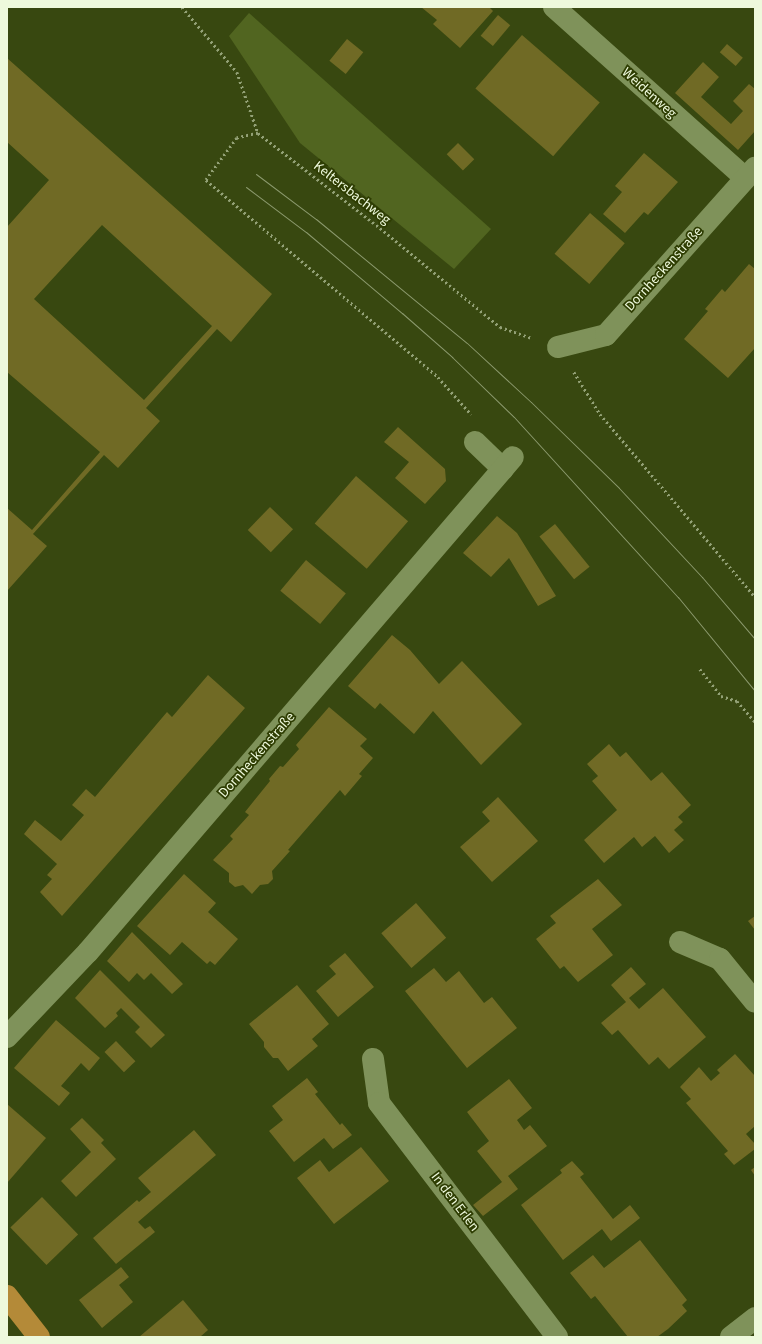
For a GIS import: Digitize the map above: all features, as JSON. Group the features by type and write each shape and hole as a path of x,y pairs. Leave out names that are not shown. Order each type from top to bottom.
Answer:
{"main road":[{"path":"7,1296 39,1337"}],"street":[{"name":"Weidenweg","path":"554,7 750,173"},
{"name":"Dornheckenstraße","path":"558,347 606,335 750,173"},
{"name":"Dornheckenstraße","path":"7,1037 88,952 508,463 475,442"},
{"path":"680,942 720,959 755,1002"},
{"name":"In den Erlen","path":"373,1058 380,1103 557,1337"},
{"path":"731,1337 755,1318"}],"path":[{"path":"182,7 237,72 258,133 237,138 206,180 438,377 472,414"},
{"name":"Keltersbachweg","path":"258,133 380,228 500,327 558,347"},
{"path":"558,347 600,414 755,597"},
{"path":"700,669 721,696 737,701 755,722"}],"green space":[{"path":"249,13 491,229 454,269 300,143 229,36"}],"building":[{"path":"421,7 489,7 493,11 460,48 433,24 437,20"},
{"path":"498,15 510,25 493,46 481,36"},
{"path":"522,35 600,103 553,156 475,89"},
{"path":"347,39 363,52 346,74 329,61"},
{"path":"727,44 743,58 736,66 720,52"},
{"path":"7,58 272,294 231,342 217,329 146,408 160,421 118,468 104,455 33,534 47,546 7,591 7,508 32,530 100,452 7,372 7,227 49,180 7,142","holes":["102,225 212,326 144,400 34,299"]},
{"path":"703,62 719,77 701,97 731,124 743,111 733,101 749,84 755,89 755,131 738,150 675,93"},
{"path":"458,143 474,159 463,171 447,154"},
{"path":"644,153 678,182 648,215 644,212 625,233 603,214 622,192 615,186"},
{"path":"590,213 625,243 589,284 555,254"},
{"path":"749,264 755,269 755,348 728,378 684,339 708,311 705,309 722,289 725,292"},
{"path":"398,427 445,469 446,481 425,504 395,478 409,462 384,442"},
{"path":"356,476 408,521 367,569 315,524"},
{"path":"270,507 293,529 271,552 248,530"},
{"path":"497,516 517,533 556,596 538,606 509,558 491,577 463,553"},
{"path":"555,524 590,567 574,579 539,537"},
{"path":"306,560 346,593 320,624 280,591"},
{"path":"392,635 410,650 439,684 462,661 522,724 481,765 433,711 414,734 380,703 375,709 348,686"},
{"path":"208,675 245,708 62,916 40,892 52,879 47,875 57,864 24,834 35,820 61,841 84,815 72,805 86,789 95,797 167,712 172,717"},
{"path":"329,707 367,739 360,746 373,758 359,774 362,776 345,796 340,790 288,850 290,851 272,871 273,879 268,884 260,885 252,894 243,885 235,887 229,882 229,873 213,860 233,839 230,836 249,815 245,812 270,781 269,779 280,766 283,767 299,749 296,745"},
{"path":"609,744 620,757 626,752 651,781 662,772 691,805 678,817 683,822 674,830 684,840 669,853 655,836 642,847 634,837 604,863 584,840 617,810 592,781 598,776 587,764"},
{"path":"498,797 538,841 492,882 460,847 490,821 482,812"},
{"path":"184,874 216,903 208,912 238,939 215,965 210,961 207,964 182,942 170,955 137,926"},
{"path":"598,879 622,905 592,929 613,955 578,982 564,966 560,969 536,939 556,923 550,916"},
{"path":"416,903 446,938 411,968 381,933"},
{"path":"755,916 755,930 748,921"},
{"path":"132,932 183,984 172,994 151,973 144,980 137,973 129,982 107,961"},
{"path":"345,953 374,987 338,1017 316,991 336,974 329,966"},
{"path":"631,967 646,984 629,998 639,1009 663,988 706,1037 669,1069 658,1057 649,1065 618,1030 612,1035 601,1023 626,1002 611,985"},
{"path":"434,968 446,982 459,971 484,1003 492,997 517,1028 467,1068 405,991"},
{"path":"100,970 165,1035 151,1048 135,1032 140,1027 121,1008 116,1013 118,1016 105,1028 75,998"},
{"path":"297,985 329,1024 312,1039 318,1046 288,1071 278,1058 273,1058 264,1047 264,1042 249,1024"},
{"path":"56,1020 100,1058 89,1071 81,1063 61,1086 70,1093 59,1106 14,1068"},
{"path":"116,1041 135,1061 124,1072 104,1052"},
{"path":"735,1054 755,1076 755,1126 746,1134 755,1144 755,1149 734,1165 724,1154 728,1151 686,1103 691,1099 680,1087 699,1067 711,1081 720,1073 717,1070"},
{"path":"307,1078 318,1092 315,1094 340,1125 342,1123 352,1135 333,1149 324,1138 294,1162 269,1131 283,1120 272,1106"},
{"path":"509,1079 532,1108 517,1120 524,1130 530,1125 547,1146 508,1176 518,1189 483,1216 473,1205 502,1182 477,1151 489,1141 467,1112"},
{"path":"7,1104 46,1138 7,1183"},
{"path":"82,1118 104,1140 101,1143 116,1159 76,1197 61,1181 91,1152 70,1129"},
{"path":"194,1130 216,1155 138,1222 145,1229 150,1226 155,1232 116,1264 93,1238 137,1200 139,1202 151,1192 138,1178"},
{"path":"361,1147 389,1181 334,1224 297,1178 320,1160 329,1172"},
{"path":"572,1161 584,1174 580,1177 613,1219 630,1205 640,1218 611,1241 602,1229 563,1260 521,1205 562,1173 560,1170"},
{"path":"755,1167 755,1176 751,1170"},
{"path":"42,1197 78,1234 46,1265 10,1228"},
{"path":"640,1240 687,1300 682,1305 687,1311 657,1337 628,1337 595,1296 591,1299 570,1273 593,1255 604,1268"},
{"path":"121,1267 129,1277 119,1285 133,1302 102,1328 79,1300"},
{"path":"183,1300 208,1330 200,1337 139,1337"}],"tram line":[{"path":"256,174 316,219 467,343 531,402 619,488 702,577 755,639"},
{"path":"246,187 306,232 402,313 452,357 514,417 678,597 755,691"}]}
